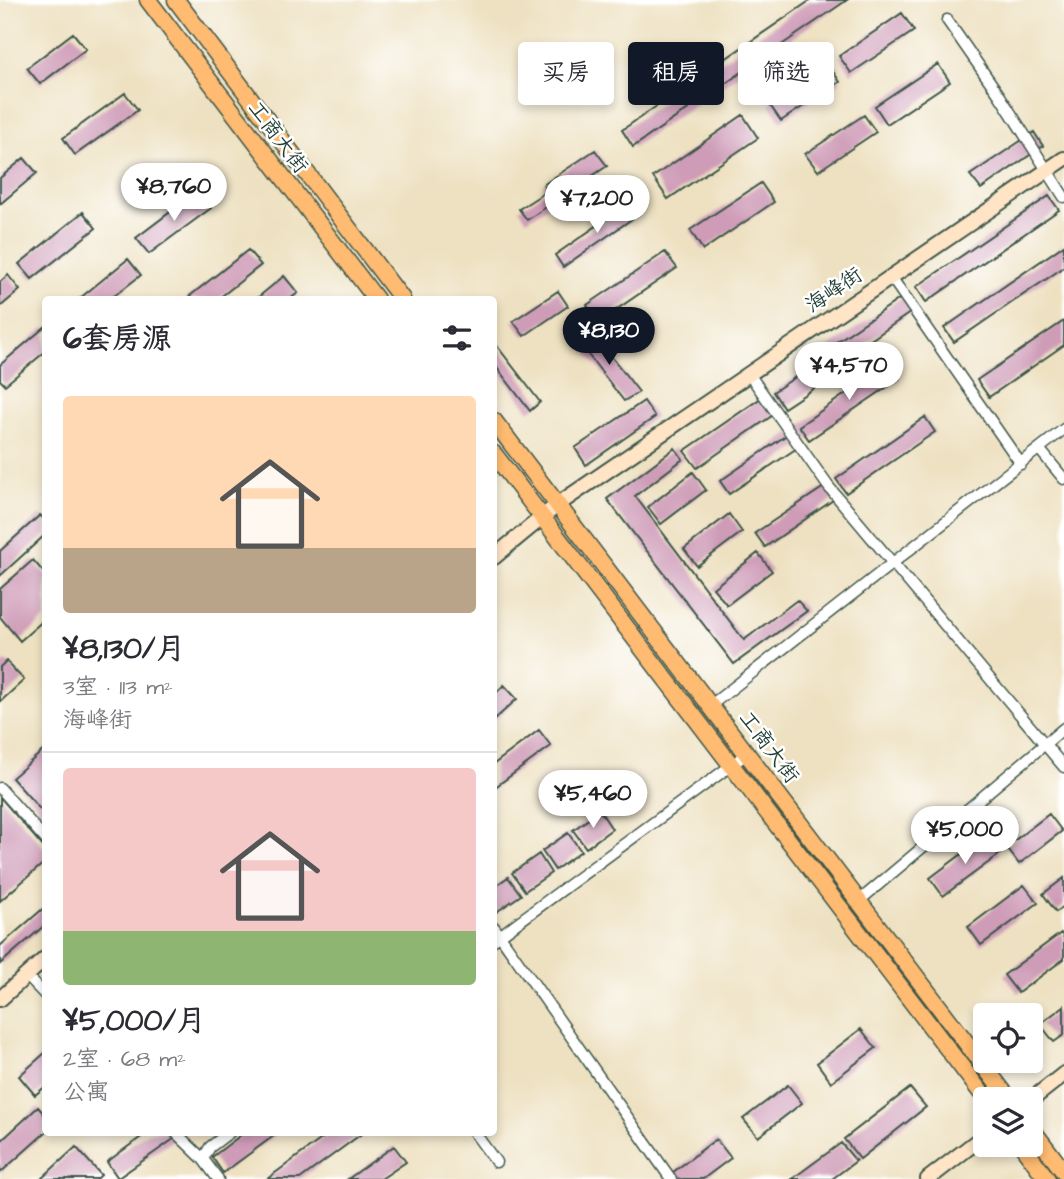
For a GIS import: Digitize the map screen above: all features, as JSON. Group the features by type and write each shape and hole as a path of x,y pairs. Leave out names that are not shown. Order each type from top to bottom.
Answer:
{"main road":[{"name":"工商大街","path":"148,0 374,296"},
{"name":"工商大街","path":"176,0 400,296"},
{"name":"工商大街","path":"497,425 1000,1087"},
{"name":"工商大街","path":"497,458 977,1087"},
{"path":"1043,1144 1064,1172"},
{"path":"1031,1157 1047,1179"}],"street":[{"path":"947,20 1000,96 1064,197"},
{"name":"海峰街","path":"497,554 556,505 1064,159"},
{"path":"891,277 1021,464"},
{"path":"749,374 828,486 1064,767"},
{"path":"711,705 1064,429"},
{"path":"1040,450 1064,479"},
{"path":"859,901 1064,728"},
{"path":"497,933 748,753"},
{"path":"0,788 42,835"},
{"path":"497,935 671,1179"},
{"path":"0,999 42,961"},
{"path":"26,975 42,992"},
{"path":"1043,1091 1064,1074"},
{"path":"179,1136 204,1159 218,1179"},
{"path":"204,1159 210,1147 225,1136"},
{"path":"477,1136 496,1162"},
{"path":"929,1179 973,1144"}],"building":[{"path":"811,0 847,0 786,42 750,42"},
{"path":"902,13 914,31 851,73 839,56"},
{"path":"73,33 86,49 40,84 27,68"},
{"path":"738,50 738,75 724,84 724,60"},
{"path":"938,64 950,82 887,124 875,106"},
{"path":"834,73 840,82 834,86"},
{"path":"125,93 138,110 75,155 63,138"},
{"path":"658,105 694,105 633,147 622,130"},
{"path":"770,105 805,105 781,121"},
{"path":"743,115 758,138 668,199 653,177"},
{"path":"864,115 876,132 818,171 805,154"},
{"path":"1034,132 1043,146 981,189 970,175"},
{"path":"595,150 607,166 527,220 519,209 547,191 543,185"},
{"path":"24,158 37,173 0,204 0,178"},
{"path":"761,183 774,202 703,250 690,230"},
{"path":"198,191 211,208 149,254 136,238"},
{"path":"1049,196 1059,210 926,302 916,287"},
{"path":"631,202 639,214 563,267 555,255"},
{"path":"83,212 96,228 32,279 19,264"},
{"path":"1064,245 1064,267 954,342 944,328"},
{"path":"248,250 261,265 222,296 190,296"},
{"path":"665,252 677,268 598,322 587,305"},
{"path":"128,259 141,275 114,296 83,296"},
{"path":"8,275 20,290 0,307 0,282"},
{"path":"284,276 298,293 294,296 260,296"},
{"path":"558,291 568,306 524,336 513,321"},
{"path":"904,296 914,310 836,364 826,349"},
{"path":"1064,321 1064,345 989,397 977,380"},
{"path":"42,329 42,354 5,385 0,380 0,365"},
{"path":"593,333 639,392 624,401 579,343"},
{"path":"497,346 540,402 530,411 497,368"},
{"path":"829,355 840,371 784,408 773,392"},
{"path":"889,364 899,379 809,440 799,426"},
{"path":"764,396 776,413 697,468 684,451"},
{"path":"644,401 655,417 586,465 575,448"},
{"path":"925,417 935,432 846,493 836,479"},
{"path":"791,432 800,446 729,494 720,481"},
{"path":"675,448 683,459 635,496 744,640 797,600 807,611 734,664 607,499"},
{"path":"693,472 706,490 661,524 648,507"},
{"path":"827,485 836,498 765,547 755,533"},
{"path":"729,514 742,532 697,566 684,549"},
{"path":"40,515 42,517 42,538 0,576 0,551"},
{"path":"758,553 772,571 727,605 713,588"},
{"path":"33,560 42,570 42,622 20,641 0,617 0,589"},
{"path":"6,661 24,680 0,702 0,667"},
{"path":"504,685 517,699 497,717 497,692"},
{"path":"539,730 551,746 497,786 497,762"},
{"path":"42,752 42,812 12,778"},
{"path":"0,797 42,845 42,864 0,901"},
{"path":"600,811 612,829 586,848 573,830"},
{"path":"1049,814 1062,831 1019,864 1006,847"},
{"path":"568,833 581,851 555,870 542,851"},
{"path":"986,836 1000,854 943,896 930,878"},
{"path":"539,854 551,873 525,891 512,873"},
{"path":"508,877 521,895 497,912 497,885"},
{"path":"1064,878 1064,906 1056,912 1043,894"},
{"path":"1024,885 1038,903 981,945 968,927"},
{"path":"42,909 42,927 0,964 0,946"},
{"path":"1061,933 1064,938 1064,959 1018,993 1004,975"},
{"path":"1064,1006 1064,1035 1054,1042 1043,1028 1043,1022"},
{"path":"861,1029 876,1048 831,1082 817,1063"},
{"path":"42,1056 42,1089 35,1095 19,1076"},
{"path":"788,1085 802,1103 758,1137 743,1119"},
{"path":"910,1088 926,1107 860,1159 844,1139"},
{"path":"38,1107 42,1112 42,1136 0,1173 0,1142"},
{"path":"143,1136 178,1136 118,1178 107,1162"},
{"path":"240,1136 274,1136 223,1173 212,1157"},
{"path":"326,1136 359,1136 300,1179 267,1179"},
{"path":"716,1139 731,1158 703,1179 676,1179 672,1173"},
{"path":"841,1143 856,1161 832,1179 792,1179"},
{"path":"394,1146 406,1162 381,1179 348,1179"},
{"path":"76,1147 101,1175 97,1179 41,1179"}]}
